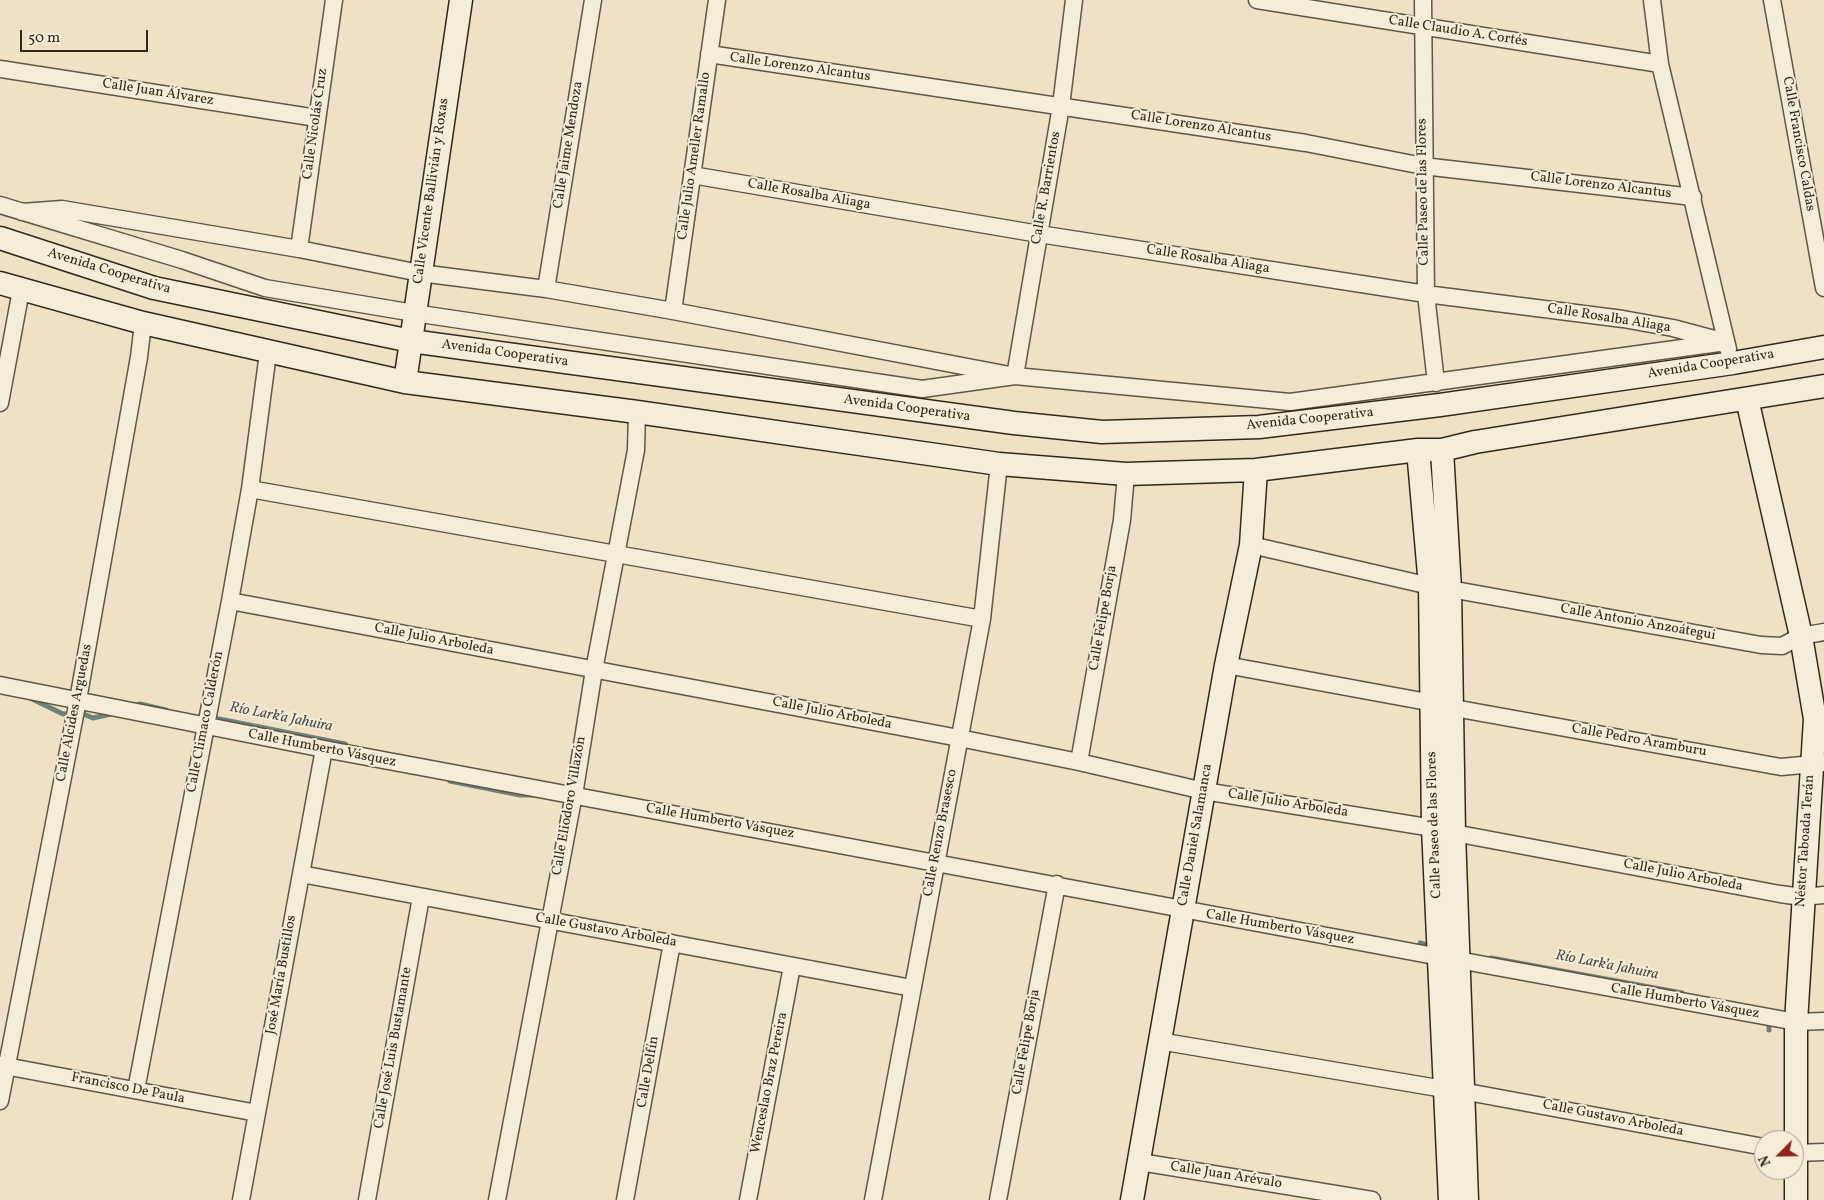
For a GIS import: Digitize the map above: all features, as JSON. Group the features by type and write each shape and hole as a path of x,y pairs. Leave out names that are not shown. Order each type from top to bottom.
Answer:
{"street":[{"name":"Calle Nicolás Cruz","path":"299,249 334,0"},
{"name":"Calle Vicente Ballivián y Roxas","path":"405,382 461,0"},
{"name":"Calle Jaime Mendoza","path":"546,289 593,0"},
{"name":"Calle Julio Ameller Ramallo","path":"673,311 717,0"},
{"name":"Calle R. Barrientos","path":"1015,376 1061,106 1074,0"},
{"name":"Calle Claudio A. Cortés","path":"1257,0 1660,64"},
{"name":"Calle Paseo de las Flores","path":"1423,0 1423,166 1426,294 1436,383"},
{"path":"1652,0 1660,64 1726,342 1733,363"},
{"name":"Calle Francisco Caldas","path":"1772,0 1824,288"},
{"name":"Calle Lorenzo Alcantus","path":"709,54 1306,143 1423,166 1693,197"},
{"name":"Calle Juan Álvarez","path":"0,69 317,118"},
{"name":"Calle Rosalba Aliaga","path":"692,175 1039,234 1426,294 1623,319 1673,328 1726,342"},
{"path":"0,205 182,260 265,288 414,313 922,389 1015,376"},
{"path":"22,212 62,209 299,249 420,273 546,289 673,311 1015,376 1290,402 1726,342"},
{"name":"Avenida Cooperativa","path":"0,238 154,288 411,341 1014,423 1102,432 1259,427 1440,405 1733,363 1824,347"},
{"path":"0,283 142,323 268,353 405,382 637,412 999,464 1126,474 1256,470 1418,450 1442,450 1475,442 1824,386"},
{"path":"0,403 21,290"},
{"name":"Calle Alcides Arguedas","path":"0,1101 4,1065 78,700 139,357 142,323"},
{"name":"Calle Climaco Calderón","path":"136,1090 230,601 250,488 268,353"},
{"name":"Néstor Taboada Terán","path":"1747,399 1801,636 1815,719 1818,764 1813,896 1796,1022 1796,1130"},
{"name":"Calle Eliodoro Villazón","path":"497,1200 617,553 636,445 637,412"},
{"name":"Calle Paseo de las Flores","path":"1418,450 1440,587"},
{"name":"Calle Paseo de las Flores","path":"1442,450 1440,587 1443,706 1443,830 1453,1090 1450,1200"},
{"name":"Calle Renzo Brasesco","path":"873,1200 982,619 999,464"},
{"name":"Calle Daniel Salamanca","path":"1132,1200 1226,665 1251,545 1256,470"},
{"name":"Calle Felipe Borja","path":"1079,762 1122,520 1126,474"},
{"path":"250,488 982,619"},
{"name":"Calle Antonio Anzoátegui","path":"1251,545 1440,587 1761,645 1782,646 1801,636 1824,632"},
{"name":"Calle Julio Arboleda","path":"230,601 959,738 1079,762 1204,791 1443,830 1813,896"},
{"name":"Calle Pedro Aramburu","path":"1226,665 1781,767 1818,764"},
{"name":"Calle Humberto Vásquez","path":"0,686 324,750 1057,884 1184,910 1796,1022 1824,1020"},
{"name":"José María Bustillos","path":"241,1200 324,750"},
{"name":"Calle Gustavo Arboleda","path":"300,874 912,988"},
{"name":"Calle Felipe Borja","path":"998,1200 1057,884"},
{"name":"Calle José Luis Bustamante","path":"367,1200 421,897"},
{"name":"Calle Delfín","path":"625,1200 672,943"},
{"name":"Wenceslao Braz Pereira","path":"748,1200 792,966"},
{"name":"Calle Gustavo Arboleda","path":"1159,1041 1453,1090 1754,1145"},
{"name":"Francisco De Paula","path":"4,1065 257,1113"},
{"name":"Calle Paseo de las Flores","path":"1453,1090 1467,1200"},
{"path":"1804,1153 1824,1152"},
{"name":"Calle Juan Arévalo","path":"1140,1162 1372,1200"},
{"name":"Néstor Taboada Terán","path":"1796,1180 1796,1200"}],"waterway":[{"name":"Río Lark’a Jahuira","path":"28,697 63,714 81,713 93,718 116,713"},
{"name":"Río Lark’a Jahuira","path":"133,706 140,704 166,710"},
{"name":"Río Lark’a Jahuira","path":"209,717 345,744 351,749"},
{"name":"Río Lark’a Jahuira","path":"450,781 520,795 532,795"},
{"name":"Río Lark’a Jahuira","path":"1420,943 1432,946"},
{"name":"Río Lark’a Jahuira","path":"1491,958 1682,993"},
{"name":"Río Lark’a Jahuira","path":"1769,1020 1769,1030"}]}
